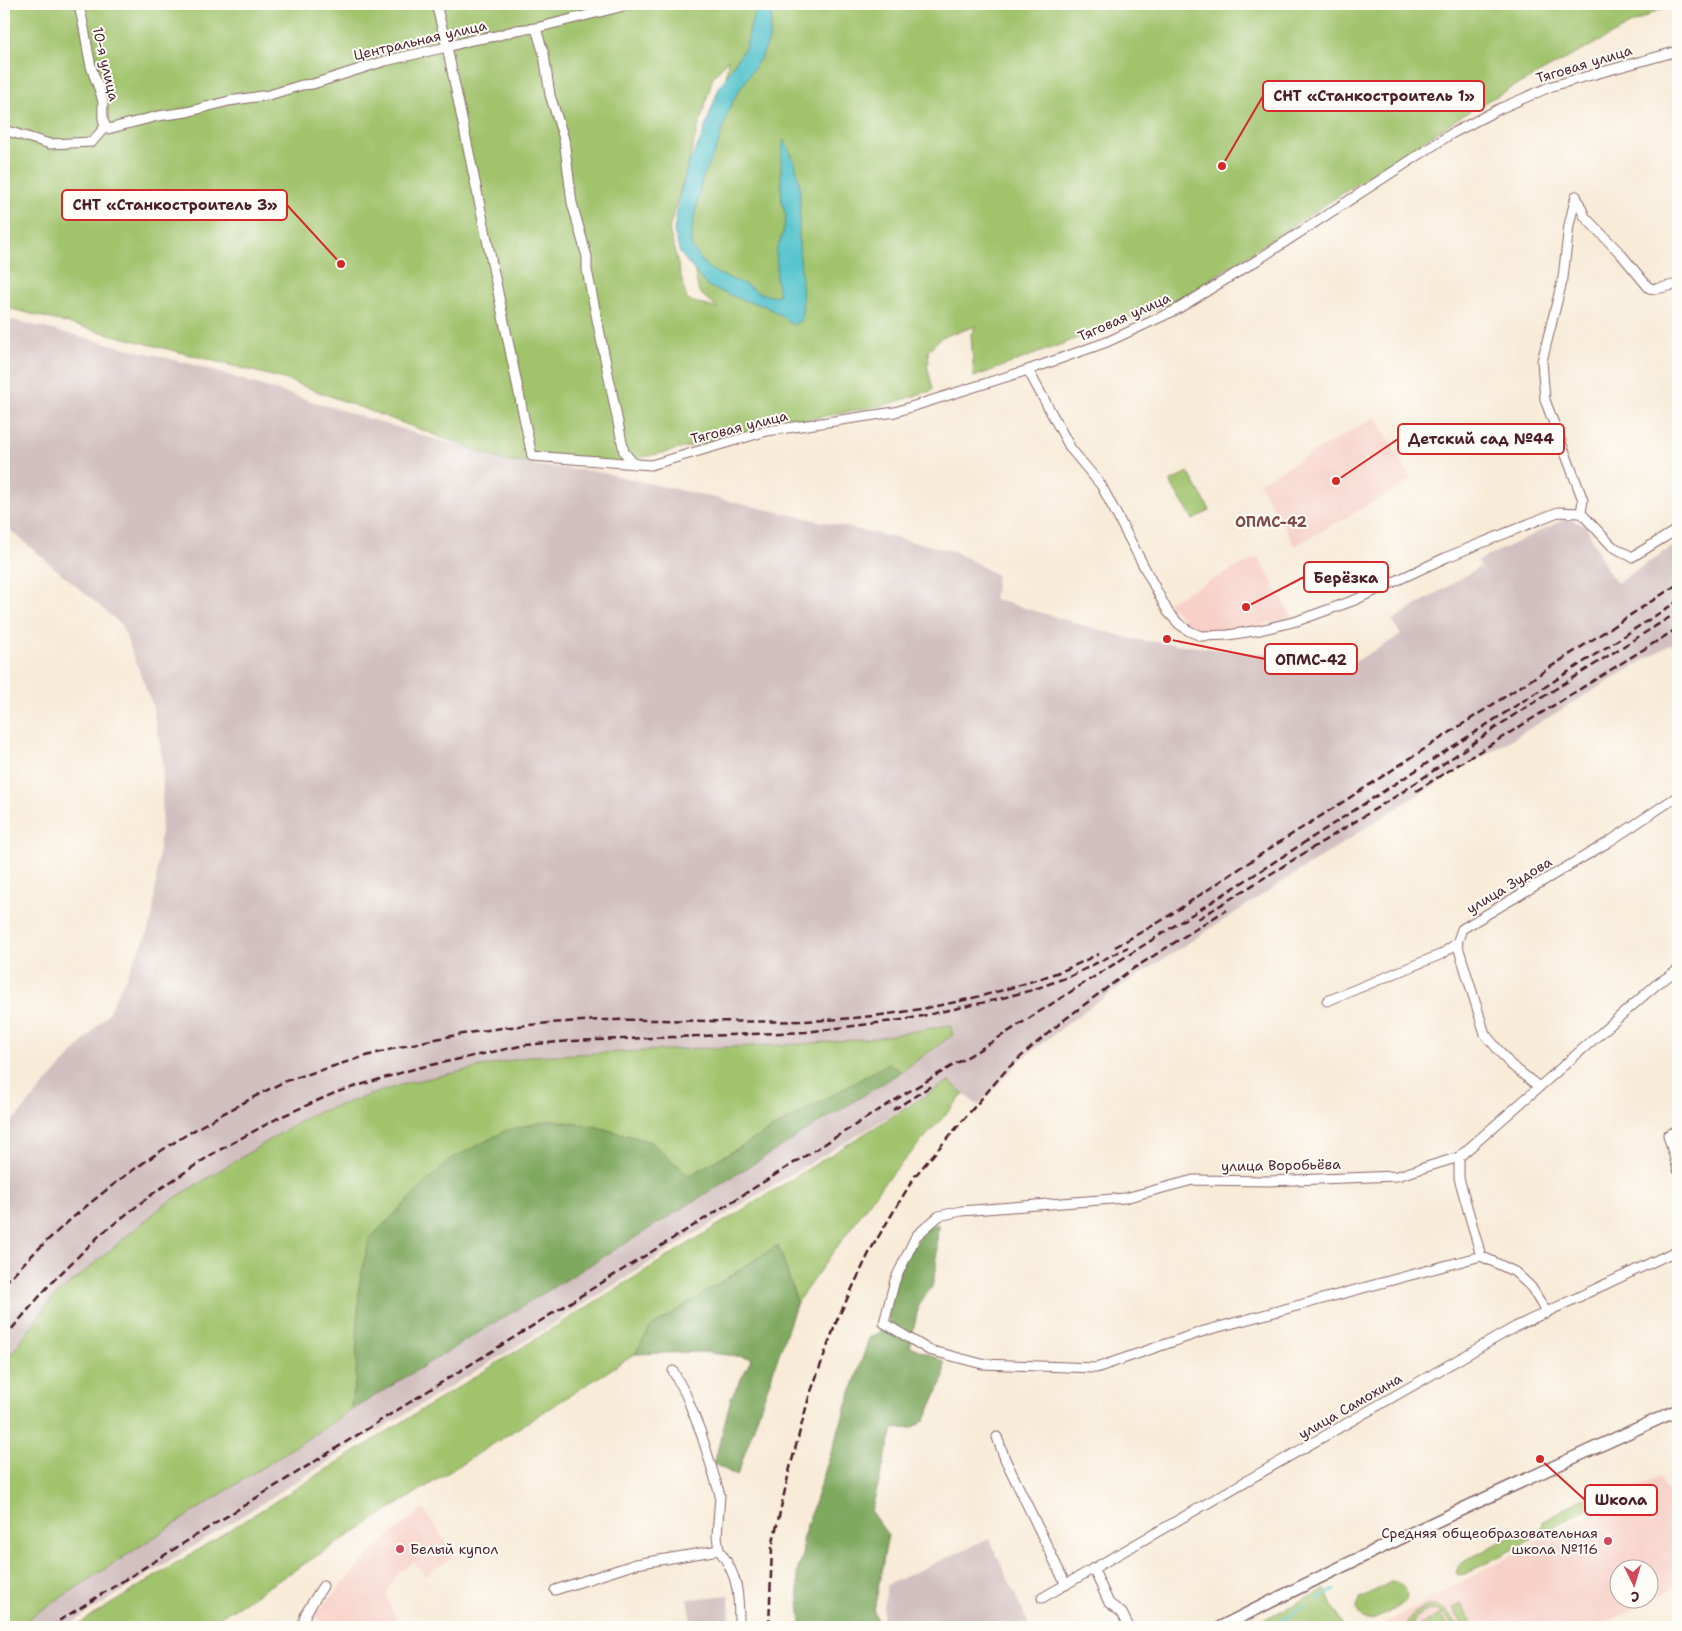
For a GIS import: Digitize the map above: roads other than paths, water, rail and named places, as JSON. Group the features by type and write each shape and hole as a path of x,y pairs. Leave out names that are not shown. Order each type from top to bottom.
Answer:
{"street":[{"name":"10-я улица","path":"78,4 91,66 102,102 103,122 107,128"},
{"path":"436,4 447,47"},
{"name":"Центральная улица","path":"107,128 158,116 187,112 229,101 268,95 302,85 313,84 385,60 516,30 536,28 632,4"},
{"path":"536,28 544,55 550,95 564,139 572,203 587,258 587,270 624,452 634,464"},
{"name":"Тяговая улица","path":"447,47 532,456 651,465 767,431 895,412 1028,370 1107,342 1176,310 1259,259 1451,134 1499,109 1552,86 1678,51"},
{"path":"4,130 50,144 92,142 107,128"},
{"path":"1581,513 1583,500 1544,400 1542,361 1563,278 1569,225 1576,196 1585,217 1620,253 1643,283 1649,288 1656,289 1678,284"},
{"path":"1028,370 1071,450 1101,485 1168,612 1179,624 1201,636 1244,633 1298,621 1355,600 1447,558 1558,512 1581,513 1612,546 1632,557 1678,528"},
{"name":"улица Зудова","path":"1327,1001 1442,954 1457,943 1462,929 1607,843 1678,796"},
{"path":"1457,943 1485,1034 1510,1064 1539,1087"},
{"name":"улица Воробьёва","path":"1481,1256 1204,1332 1096,1368 982,1364 929,1350 884,1323 895,1280 916,1236 939,1216 962,1210 1125,1198 1193,1180 1397,1176 1459,1157 1657,984 1678,970"},
{"path":"1678,1130 1668,1135 1678,1170"},
{"path":"1459,1157 1459,1178 1481,1256 1515,1272 1532,1287 1547,1313"},
{"name":"улица Самохина","path":"1042,1598 1515,1327 1678,1250"},
{"path":"673,1371 686,1395 701,1433 720,1495 717,1536 719,1550 730,1564 736,1583 739,1606 738,1627"},
{"path":"1221,1627 1277,1598 1531,1476 1678,1410"},
{"path":"997,1437 1005,1459 1066,1585"},
{"path":"555,1590 636,1564 719,1550"},
{"path":"1093,1568 1109,1604 1122,1613 1129,1627"},
{"path":"302,1627 306,1614 322,1586"}],"water":[{"path":"758,4 769,4 772,12 769,40 762,56 736,95 728,112 718,145 702,179 691,234 691,246 707,267 718,274 769,296 779,295 776,279 776,251 783,233 786,216 782,203 781,181 781,158 784,140 796,167 800,193 799,243 802,310 801,320 793,325 765,306 707,286 680,253 674,231 680,194 688,164 701,139 719,88 746,46"}],"waterway":[{"path":"1318,1599 1334,1590"},
{"path":"1270,1627 1306,1606"}],"railway":[{"path":"1115,947 1161,921 1678,584"},
{"path":"49,1627 908,1092 984,1047 1678,601"},
{"path":"1198,919 1401,793 1514,715 1678,612"},
{"path":"1416,791 1678,628"},
{"path":"769,1627 772,1547 809,1397 837,1320 871,1249 915,1176 1007,1069 1034,1045 1128,972 1226,910"},
{"path":"4,1338 51,1283 101,1234 155,1192 214,1153 278,1118 337,1092 417,1068 525,1045 571,1041 806,1032 908,1019 1032,990 1071,976 1128,947"},
{"path":"4,1284 81,1210 137,1167 197,1128 286,1081 365,1056 466,1033 535,1024 605,1020 801,1021 833,1020 898,1013 963,1000 1026,983 1062,971 1099,954"},
{"path":"893,1110 931,1086"}],"place":[{"name":"СНТ «Станкостроитель 1»","path":"1222,166"},
{"name":"СНТ «Станкостроитель 3»","path":"341,264"},
{"name":"Детский сад №44","path":"1336,481"},
{"name":"Берёзка","path":"1246,607"},
{"name":"ОПМС-42","path":"1167,639"},
{"name":"Школа","path":"1540,1459"},
{"name":"Средняя общеобразовательная школа №116","path":"1608,1541"},
{"name":"Белый купол","path":"400,1549"}],"district":[{"name":"ОПМС-42","path":"1271,522"}]}
